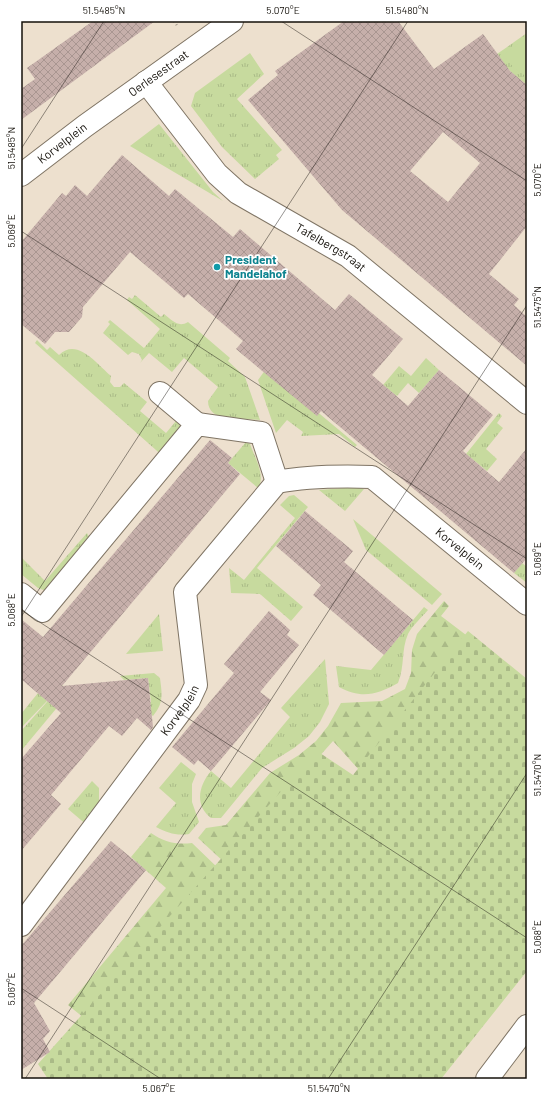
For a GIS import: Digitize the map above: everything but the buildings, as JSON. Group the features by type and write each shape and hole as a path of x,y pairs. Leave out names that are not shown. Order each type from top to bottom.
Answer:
{"street":[{"name":"Oerlesestraat","path":"85,126 232,21"},
{"name":"Tafelbergstraat","path":"146,82 217,174 238,193 348,256 527,403"},
{"name":"Korvelplein","path":"21,157 41,150 85,126"},
{"name":"Korvelplein","path":"21,174 85,126"},
{"path":"160,393 197,424 261,433 277,482"},
{"path":"21,594 42,611 197,424"},
{"name":"Korvelplein","path":"21,925 189,700 196,685 185,592 277,482 293,479 344,476 372,477 527,604"},
{"path":"487,1079 527,1026"}],"green space":[{"path":"527,33 527,85 510,71 497,54"},
{"path":"527,38 527,77 514,68 503,55"},
{"path":"250,53 264,74 237,99 282,150 276,155 279,159 255,179 222,147 191,106 195,93"},
{"path":"159,124 213,192 223,201 130,146"},
{"path":"135,295 161,317 164,314 178,324 188,322 230,358 228,361 245,377 260,420 220,417 214,413 210,408 208,401 218,387 184,358 172,372 149,353 140,363 142,360 139,354 132,352 128,355 103,333 110,324 108,322 110,320 144,348 160,329 127,300 129,297 132,299"},
{"path":"37,340 47,350 50,347 59,355 66,350 73,349 86,354 93,359 111,376 110,382 114,387 120,387 124,383 147,402 140,411 166,433 181,415 186,420 165,458 35,343"},
{"path":"426,358 439,370 419,393 408,383 397,396 383,385 399,366 411,376"},
{"path":"266,369 357,445 355,447 339,434 301,436 303,432 287,420 276,433 258,380"},
{"path":"499,413 502,416 497,423 503,428 486,449 497,459 487,471 466,454"},
{"path":"246,442 250,444 259,467 261,478 258,488 228,463"},
{"path":"357,487 364,489 345,511 319,490"},
{"path":"294,495 308,507 257,568 303,607 291,621 260,594 231,593 229,568 244,580 295,518 280,505 289,496"},
{"path":"353,519 442,594 432,605 366,550"},
{"path":"87,533 91,541 46,591 38,588 21,574 21,557 45,581"},
{"path":"522,563 527,567 527,583 514,573"},
{"path":"444,601 449,606 441,616 470,638 360,771 333,741 225,863 198,838 206,828 226,825 270,773 299,755 316,741 328,726 341,703 382,701 405,689 411,673 412,650 417,634"},
{"path":"424,607 428,610 408,634 402,670 398,683 376,693 369,694 355,693 339,687 336,666 371,670"},
{"path":"159,614 163,651 126,654"},
{"path":"468,631 527,679 527,971 441,1079 48,1079 38,1064 317,751 353,775"},
{"path":"325,659 329,704 320,722 309,736 294,748 262,768 221,818 211,818 202,807 200,795 204,782 211,771 231,788 290,717 281,708"},
{"path":"154,673 160,678 162,694 159,707 153,716 144,709 151,702 148,678 124,680 120,676"},
{"path":"62,685 70,692 21,751 21,731"},
{"path":"38,693 47,701 21,728 21,714"},
{"path":"181,762 196,774 192,784 192,802 199,822 189,834 180,835 156,827 176,803 159,788"},
{"path":"92,781 99,788 99,808 88,826 68,809"},
{"path":"151,833 170,842 181,844 192,843 219,869 84,1018 68,1005 166,888 131,857"}],"place":[{"name":"President Mandelahof","path":"217,267"}]}
